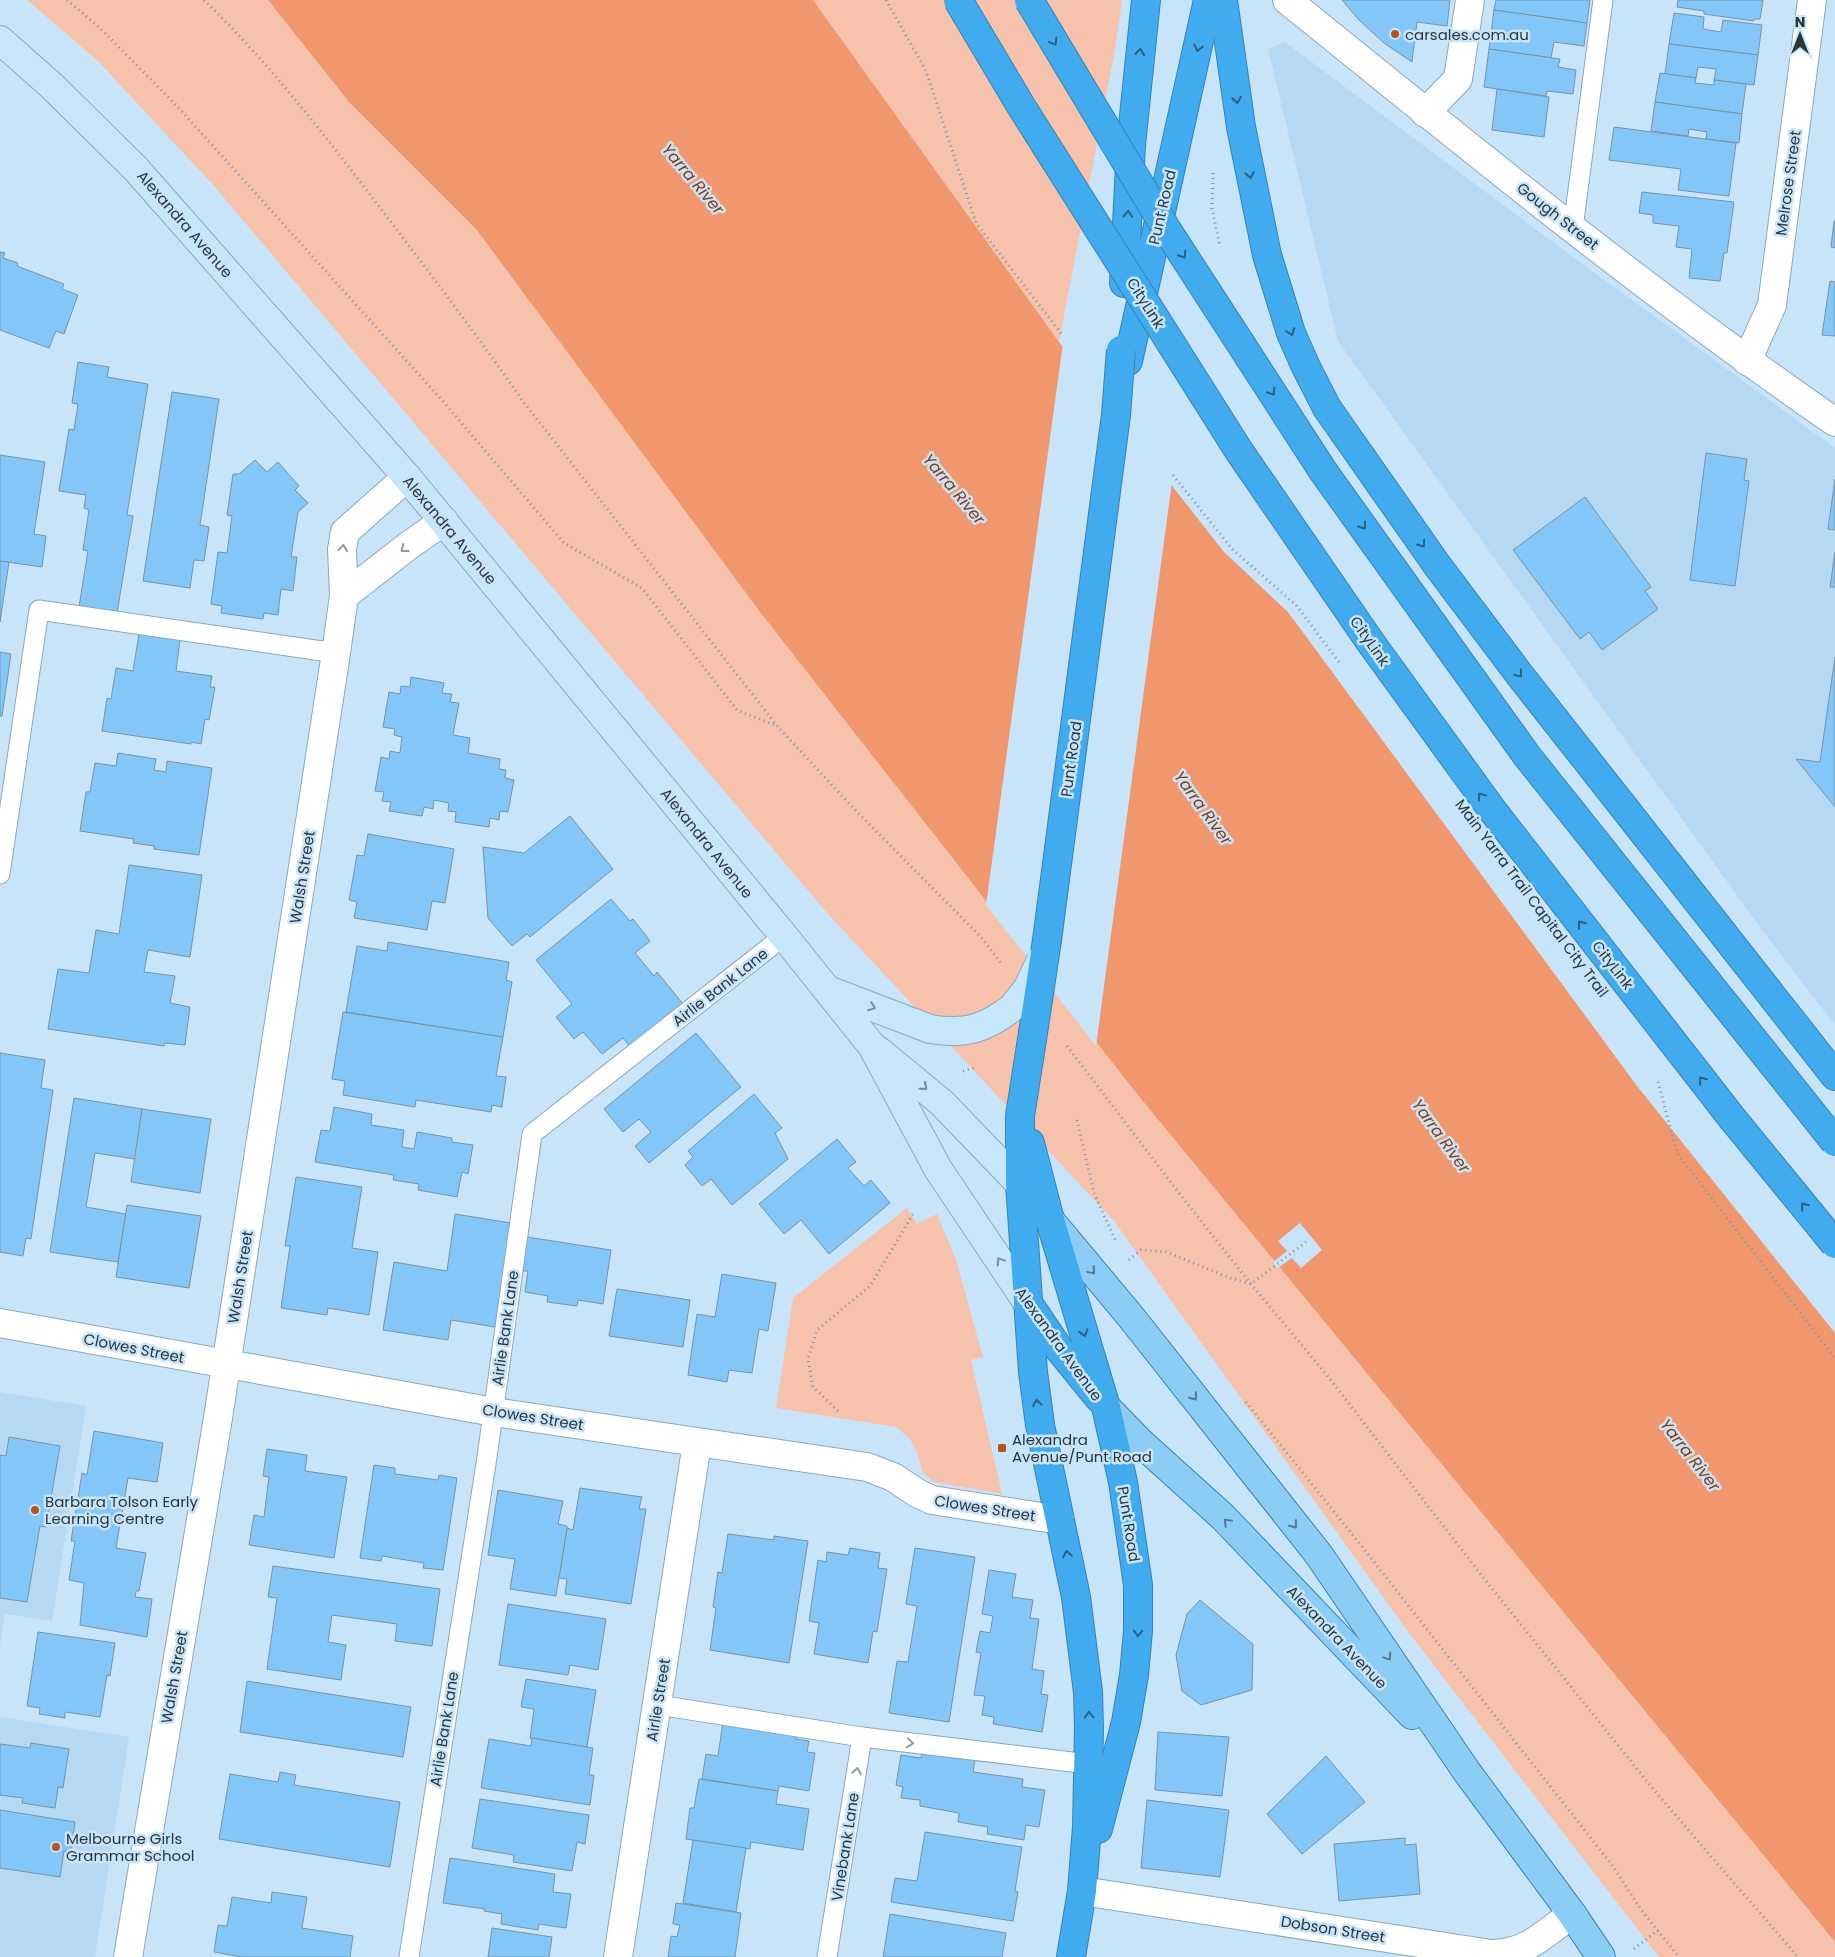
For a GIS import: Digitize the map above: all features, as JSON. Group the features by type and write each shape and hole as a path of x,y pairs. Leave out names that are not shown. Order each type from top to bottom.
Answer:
{"highway":[{"name":"CityLink","path":"958,0 1021,106 1240,451 1370,643 1493,811 1732,1118 1835,1244"},
{"path":"1028,0 1167,230 1323,471 1526,756 1835,1142"},
{"name":"Punt Road","path":"1125,355 1131,145 1146,0"},
{"name":"Punt Road","path":"1072,1957 1082,1891 1087,1827 1089,1764 1086,1682 1076,1597 1036,1400 1027,1302 1020,1184 1020,1116 1047,940 1125,355 1208,0"},
{"path":"1223,0 1241,127 1266,255 1291,333 1327,408 1436,565 1835,1076"},
{"name":"Punt Road","path":"1023,1103 1030,1143 1050,1220 1106,1407 1122,1482 1138,1585 1138,1631 1134,1675 1126,1722 1082,1891"},
{"name":"Alexandra Avenue","path":"1020,1184 1050,1220"},
{"name":"Alexandra Avenue","path":"1027,1302 1059,1349 1106,1407"}],"main road":[{"name":"Alexandra Avenue","path":"1050,1220 1131,1317 1318,1555 1467,1772 1572,1914 1601,1957"},
{"name":"Alexandra Avenue","path":"1106,1407 1141,1443 1223,1517 1467,1772"}],"street":[{"name":"Gough Street","path":"1288,0 1425,113 1573,228 1748,362 1835,422"},
{"path":"1425,113 1458,79 1470,0"},
{"name":"Melrose Street","path":"1748,362 1772,305 1812,0"},
{"name":"Alexandra Avenue","path":"0,40 54,88 136,169 406,477 784,936 872,1046 938,1169 1027,1302"},
{"name":"Walsh Street","path":"128,1957 226,1364 336,653 344,596 342,549 345,532 406,477"},
{"path":"344,596 408,546 444,521"},
{"path":"827,990 930,1029 947,1032 965,1032 982,1027 1013,1007 1028,988 1038,970 1047,940"},
{"name":"Alexandra Avenue","path":"872,1046 942,1103 1020,1184"},
{"name":"Clowes Street","path":"0,1323 494,1412 867,1467 893,1477 912,1490 932,1500 1060,1520"},
{"name":"Airlie Street","path":"618,1957 697,1443"},
{"name":"Dobson Street","path":"1082,1891 1491,1954 1513,1952 1524,1948 1572,1914"}],"lane":[{"path":"1573,228 1603,0"},
{"path":"0,874 39,610 336,653"},
{"name":"Airlie Bank Lane","path":"408,1957 494,1412 532,1134 784,936"},
{"path":"658,1705 862,1737 1089,1764"},
{"name":"Vinebank Lane","path":"827,1957 862,1737"}],"path":[{"path":"67,0 100,28 176,104 441,399 564,543 642,588 737,710 778,727"},
{"path":"886,0 926,71 976,222 1063,336"},
{"path":"1174,475 1232,549 1296,605 1343,668"},
{"path":"963,1071 978,1067"},
{"path":"1653,1075 1659,1083 1677,1153 1835,1358"},
{"path":"1077,1120 1094,1193 1105,1220 1121,1249"},
{"path":"838,1411 813,1387 808,1359 817,1330 870,1286 915,1211"},
{"path":"1129,1260 1141,1250 1162,1252 1251,1284 1306,1242"},
{"path":"1125,1254 1133,1266"},
{"path":"1245,1401 1612,1865 1679,1957"},
{"path":"1631,1952 1658,1930"}],"shaded area":[{"path":"27,0 268,0 349,102 476,229 760,612 1137,1094 1835,1942 1835,1957 1659,1957 1409,1633 1114,1221 827,913 215,187 98,61"},
{"path":"813,0 1122,0 1115,49 1059,342"},
{"path":"1285,42 1547,238 1835,448 1835,1025 1762,930 1338,341 1268,49"},
{"path":"907,1208 917,1224 937,1214 956,1260 983,1357 971,1360 1002,1494 934,1482 922,1472 918,1455 910,1439 896,1427 776,1408 793,1298"},
{"name":"Barbara Tolson Early Learning Centre","path":"0,1392 86,1406 52,1621 5,1614 0,1646"},
{"name":"Melbourne Girls Grammar School","path":"0,1717 129,1737 95,1957 0,1957"}],"water":[{"name":"Yarra River","path":"268,0 813,0 1059,342 1224,552 1288,612 1637,1086 1835,1333 1835,1942 1137,1094 760,612 476,229 349,102"}],"pier":[{"path":"1063,343 1172,482 1096,1046 986,905"},
{"path":"1300,1223 1322,1250 1301,1268 1292,1258 1278,1268 1273,1262 1287,1251 1278,1241"}],"building":[{"name":"carsales.com.au","path":"1342,0 1450,0 1447,26 1417,22 1412,62 1384,43 1359,20"},
{"path":"1496,0 1590,0 1587,23 1494,10"},
{"path":"1678,0 1763,0 1760,19 1754,19 1754,21 1704,14 1704,11 1677,7"},
{"path":"1494,10 1587,23 1584,46 1554,42 1551,58 1489,49"},
{"path":"1674,13 1704,17 1703,29 1721,32 1723,20 1762,25 1758,55 1669,44"},
{"path":"1669,44 1758,55 1754,85 1714,80 1716,69 1698,67 1696,78 1665,74"},
{"path":"1489,49 1560,59 1558,67 1576,70 1573,94 1547,91 1546,96 1484,87"},
{"path":"1660,73 1696,78 1695,83 1714,85 1714,80 1746,84 1742,114 1655,102"},
{"path":"1497,89 1549,97 1544,137 1492,130"},
{"path":"1655,102 1742,114 1739,143 1706,139 1707,132 1689,129 1688,136 1651,131"},
{"path":"1614,127 1736,143 1729,196 1678,190 1681,169 1609,160"},
{"path":"1642,192 1734,202 1727,253 1724,253 1720,281 1689,278 1692,249 1676,247 1679,226 1653,223 1653,215 1639,213"},
{"path":"1835,221 1835,248 1831,247"},
{"path":"0,252 5,253 3,258 18,263 17,266 64,284 62,289 78,295 64,334 56,331 49,348 0,330"},
{"path":"1830,281 1835,282 1835,336 1822,335"},
{"path":"78,362 109,367 107,377 148,384 127,515 133,516 117,613 79,607 88,551 83,550 89,510 84,508 86,495 59,491 69,429 74,430 78,404 72,403"},
{"path":"172,392 219,399 200,525 209,527 204,561 194,560 190,588 143,581"},
{"path":"1706,453 1747,459 1744,480 1749,481 1735,586 1690,580"},
{"path":"0,455 45,462 34,534 46,536 42,567 0,561"},
{"path":"255,460 267,472 278,462 299,486 295,490 308,503 298,512 291,557 297,557 293,591 281,589 278,615 264,613 263,619 221,613 222,606 211,604 218,552 227,553 232,516 227,515 233,474 239,474"},
{"path":"1835,479 1835,530 1828,529"},
{"path":"1585,497 1651,587 1645,591 1658,609 1602,650 1589,632 1580,639 1513,550"},
{"path":"1835,552 1835,587 1830,587"},
{"path":"0,561 9,562 0,622"},
{"path":"139,634 180,640 176,671 212,676 210,687 215,687 209,720 205,719 201,744 102,731 107,698 111,699 116,668 133,671"},
{"path":"0,652 11,654 2,716 0,716"},
{"path":"1835,657 1835,807 1796,759 1820,762"},
{"path":"411,677 444,683 442,693 452,694 450,702 459,703 453,735 470,738 468,753 500,759 499,769 506,770 505,778 514,780 508,812 500,811 499,820 490,818 489,827 455,822 456,812 448,811 449,803 434,800 433,809 424,807 422,816 389,811 391,802 382,801 384,792 375,791 381,757 389,759 390,751 400,753 402,737 394,735 395,729 383,727 389,692 400,694 401,686 410,687"},
{"path":"118,753 156,759 154,770 166,772 167,761 212,768 199,855 154,849 154,846 133,843 134,839 80,831 86,792 90,792 95,763 116,766"},
{"path":"570,816 613,869 530,937 527,934 512,946 488,918 483,847 524,853"},
{"path":"368,834 454,849 445,903 432,901 427,930 354,918 357,902 349,900 357,855 364,856"},
{"path":"129,865 202,875 190,957 148,950 144,972 175,976 170,1003 190,1007 185,1045 165,1043 164,1046 48,1029 58,969 89,973 96,930 119,934"},
{"path":"611,899 630,921 633,919 650,941 635,953 654,976 657,972 683,1004 630,1047 623,1038 602,1054 583,1032 574,1039 556,1017 572,1004 536,960"},
{"path":"388,942 509,962 506,980 512,982 503,1037 346,1012 357,946 387,951"},
{"path":"343,1012 503,1037 496,1076 506,1077 502,1107 492,1105 491,1112 416,1100 415,1107 343,1095 345,1081 332,1079"},
{"path":"696,1033 741,1087 649,1163 635,1146 651,1132 639,1119 623,1132 604,1109"},
{"path":"0,1053 45,1060 41,1088 53,1090 31,1239 26,1238 23,1256 0,1252"},
{"path":"754,1094 782,1128 775,1133 788,1159 732,1205 711,1179 702,1186 685,1165 693,1157 688,1151"},
{"path":"74,1098 142,1109 135,1159 95,1153 86,1207 126,1214 118,1262 50,1252"},
{"path":"334,1107 372,1114 371,1125 404,1130 402,1147 414,1149 417,1132 452,1138 452,1142 473,1145 468,1174 462,1172 457,1197 418,1190 419,1184 393,1180 394,1175 315,1162 321,1130 330,1131"},
{"path":"142,1109 211,1119 200,1193 131,1182"},
{"path":"837,1139 856,1162 848,1168 864,1186 871,1180 890,1203 829,1254 801,1220 784,1234 759,1204"},
{"path":"296,1177 362,1187 352,1248 378,1252 369,1315 328,1308 327,1315 281,1308 290,1246 285,1246"},
{"path":"127,1205 201,1216 189,1288 116,1277"},
{"path":"455,1214 511,1223 495,1327 451,1320 448,1340 383,1330 394,1262 447,1271"},
{"path":"527,1237 611,1250 603,1304 578,1300 577,1306 547,1302 548,1296 525,1292 528,1271 522,1271"},
{"path":"722,1274 776,1283 768,1331 759,1329 752,1373 729,1370 727,1382 688,1375 697,1314 715,1317"},
{"path":"617,1289 690,1300 683,1347 609,1336"},
{"path":"94,1431 163,1443 157,1482 128,1478 116,1548 146,1553 139,1591 136,1591 135,1597 152,1599 147,1637 80,1625 84,1583 69,1580 75,1541 71,1541 82,1473 87,1475"},
{"path":"9,1437 60,1446 46,1527 40,1526 27,1602 0,1598 0,1455 6,1456"},
{"path":"267,1449 307,1455 305,1471 347,1477 334,1558 249,1545 254,1515 264,1517 269,1477 263,1476"},
{"path":"374,1465 395,1468 395,1474 438,1480 439,1475 457,1478 443,1570 423,1568 424,1563 382,1556 381,1561 360,1558"},
{"path":"580,1488 642,1497 639,1509 646,1509 631,1604 565,1594 567,1579 559,1578 567,1528 573,1530"},
{"path":"498,1490 563,1501 558,1524 567,1526 567,1528 556,1596 510,1589 515,1559 488,1555"},
{"path":"728,1534 774,1540 774,1536 808,1541 789,1663 710,1650 716,1608 713,1607 718,1572 722,1573"},
{"path":"850,1548 880,1553 878,1568 887,1569 877,1632 873,1631 868,1663 814,1654 819,1623 809,1621 818,1560 826,1562 827,1552 848,1555"},
{"path":"915,1548 975,1557 949,1722 889,1713 897,1661 908,1662 917,1606 906,1604"},
{"path":"273,1566 440,1589 432,1646 395,1641 397,1624 332,1615 328,1642 346,1645 341,1680 267,1669 277,1598 268,1597"},
{"path":"989,1570 1016,1574 1012,1597 1033,1600 1030,1618 1039,1619 1032,1669 1044,1671 1041,1694 1048,1695 1042,1732 993,1724 994,1717 982,1715 985,1696 974,1695 981,1653 976,1652 980,1631 990,1633 993,1616 982,1614"},
{"path":"1200,1600 1253,1644 1252,1690 1201,1705 1182,1691 1176,1655 1187,1614"},
{"path":"508,1604 606,1619 598,1670 570,1665 568,1675 499,1665"},
{"path":"38,1632 115,1643 110,1676 107,1675 100,1717 65,1712 65,1718 39,1714 40,1708 27,1706"},
{"path":"526,1679 596,1690 587,1747 530,1738 534,1709 521,1707"},
{"path":"247,1681 411,1707 403,1757 240,1732"},
{"path":"723,1722 796,1733 796,1739 809,1741 807,1752 815,1753 809,1791 779,1786 778,1791 702,1779 706,1754 718,1756"},
{"path":"1158,1732 1229,1737 1222,1796 1155,1790"},
{"path":"532,1738 593,1748 589,1775 594,1775 590,1805 481,1788 489,1739 531,1746"},
{"path":"31,1743 69,1749 63,1788 58,1787 55,1808 22,1803 23,1798 0,1795 0,1744 30,1748"},
{"path":"922,1751 975,1759 973,1772 1023,1779 1022,1787 1045,1790 1039,1827 1026,1825 1024,1840 987,1834 988,1827 958,1822 959,1813 920,1806 920,1800 901,1798 903,1787 896,1785 901,1755 921,1758"},
{"path":"1326,1756 1365,1802 1302,1854 1267,1814"},
{"path":"280,1772 296,1775 294,1785 400,1802 390,1867 219,1839 230,1774 278,1782"},
{"path":"699,1779 778,1791 776,1804 809,1809 803,1850 751,1842 750,1849 686,1839 690,1808 694,1808"},
{"path":"480,1799 589,1815 585,1844 577,1842 572,1871 513,1862 514,1855 472,1848"},
{"path":"1147,1800 1229,1810 1220,1877 1141,1868"},
{"path":"0,1810 75,1822 71,1852 64,1851 60,1877 0,1868"},
{"path":"925,1832 1022,1847 1015,1891 1018,1892 1013,1921 891,1902 895,1878 917,1881"},
{"path":"1405,1838 1405,1845 1416,1844 1420,1894 1339,1901 1334,1844"},
{"path":"693,1840 746,1848 736,1912 683,1903"},
{"path":"450,1858 555,1874 553,1892 571,1894 566,1928 539,1924 538,1930 501,1924 502,1914 484,1911 485,1909 443,1903"},
{"path":"272,1892 307,1897 302,1928 353,1936 350,1957 242,1957 214,1952 218,1925 227,1926 232,1897 271,1903"},
{"path":"676,1903 741,1913 735,1957 668,1957 671,1936 677,1937 680,1925 673,1924"},
{"path":"890,1914 1006,1933 1002,1957 883,1957"},
{"path":"492,1928 552,1937 549,1957 488,1957"}],"place":[{"name":"carsales.com.au","path":"1395,34"},
{"name":"Alexandra Avenue/Punt Road","path":"1002,1448"},
{"name":"Barbara Tolson Early Learning Centre","path":"35,1510"},
{"name":"Melbourne Girls Grammar School","path":"56,1847"}]}
